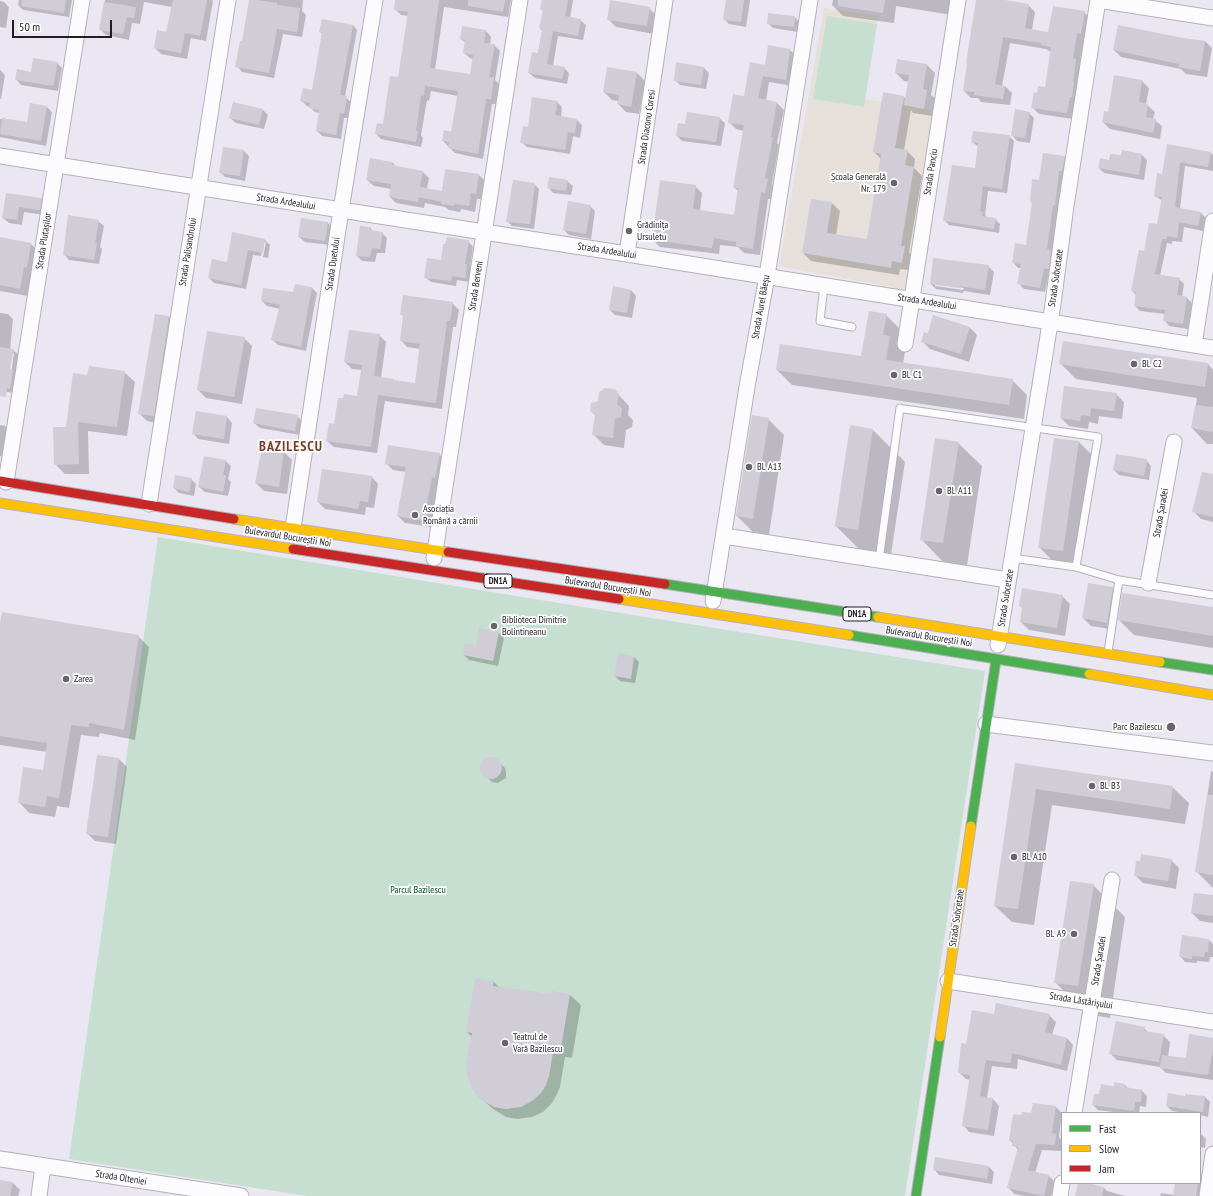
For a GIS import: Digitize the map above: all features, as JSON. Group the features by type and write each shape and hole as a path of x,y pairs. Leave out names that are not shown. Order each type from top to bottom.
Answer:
{"main road":[{"name":"Bulevardul Bucureștii Noi","path":"3,481 293,528 1213,670"},
{"name":"Bulevardul Bucureștii Noi","path":"0,503 931,648 1213,695"},
{"name":"Strada Subcetate","path":"916,1196 996,660"}],"street":[{"name":"Strada Plutașilor","path":"3,481 82,0"},
{"name":"Strada Palisandrului","path":"149,504 228,0"},
{"name":"Strada Duetului","path":"293,528 340,210 375,0"},
{"name":"Strada Berveni","path":"432,571 520,0"},
{"name":"Strada Diaconu Coresi","path":"628,254 665,0"},
{"name":"Strada Aurel Băeșu","path":"712,614 714,592 747,387 767,276 810,0"},
{"name":"Strada Panciu","path":"905,344 958,0"},
{"path":"1098,0 1213,18"},
{"name":"Strada Subcetate","path":"996,660 1050,322 1066,206 1098,0"},
{"name":"Strada Ardealului","path":"0,156 767,276 1213,348"},
{"path":"1194,345 1213,221"},
{"name":"Strada Șaradei","path":"1148,584 1174,442"},
{"path":"724,536 1008,580"},
{"path":"986,724 1213,753"},
{"name":"Strada Șaradei","path":"1074,1112 1112,880"},
{"name":"Strada Lăstărișului","path":"948,981 1213,1022"},
{"path":"1206,1196 1213,1154"},
{"name":"Strada Olteniei","path":"0,1159 184,1192 241,1196"},
{"path":"39,1196 43,1166"},
{"path":"1060,1196 1062,1184"}],"lane":[{"path":"824,286 820,321 852,327"},
{"path":"879,560 902,408 1033,426 1098,437 1076,567"},
{"path":"1012,558 1076,567 1119,580 1213,595"},
{"path":"1107,654 1119,580"}],"shaded area":[{"path":"824,8 878,16 865,99 932,110 906,290 779,266"}],"green space":[{"path":"827,16 877,24 864,107 813,99"},
{"name":"Parcul Bazilescu","path":"158,537 985,671 905,1196 307,1196 69,1159"}],"building":[{"path":"22,0 66,0 64,13 21,6"},
{"path":"173,0 207,0 200,36 185,33 181,53 154,48 157,30 166,32"},
{"path":"249,0 277,3 277,5 300,8 297,32 277,29 269,73 235,67 240,41 242,41"},
{"path":"395,0 439,0 430,68 470,74 473,55 463,53 465,40 460,39 462,26 486,30 484,43 495,44 489,77 494,77 491,99 486,99 478,154 448,148 449,142 442,141 444,130 451,132 458,91 425,86 424,96 421,95 416,142 375,134 377,123 383,124 390,76 398,77 408,12 394,10"},
{"path":"468,0 505,0 503,12 468,6"},
{"path":"542,0 568,0 565,16 581,19 578,36 553,31 547,64 565,67 562,79 528,73 532,52 538,53 542,29 539,28 543,10 540,9"},
{"path":"610,0 650,7 647,26 607,20"},
{"path":"726,0 744,0 741,22 723,20"},
{"path":"838,0 885,0 883,13 838,6"},
{"path":"976,0 1005,0 1029,4 1025,28 1048,32 1053,6 1085,11 1081,34 1077,33 1073,58 1076,59 1074,83 1072,97 1070,97 1067,113 1031,108 1034,92 1037,93 1038,86 1045,87 1051,47 1041,45 1041,43 1003,37 995,84 1005,86 1003,99 974,95 974,92 963,91"},
{"path":"104,2 136,7 134,18 127,17 123,34 99,30"},
{"path":"768,13 795,16 794,27 767,24"},
{"path":"322,19 353,25 340,95 347,96 344,114 340,113 336,135 316,131 319,110 309,108 310,103 300,101 303,88 312,90 322,32 319,32"},
{"path":"1118,25 1205,41 1200,71 1178,67 1179,64 1113,50"},
{"path":"768,45 790,49 786,80 763,76 758,98 777,102 771,137 773,137 765,178 768,179 765,193 761,192 753,249 736,246 736,242 714,238 712,248 652,240 660,180 696,185 693,209 734,215 738,188 733,188 744,125 728,123 733,94 744,96 750,62 765,65"},
{"path":"33,58 58,62 53,86 15,80 17,69 31,72"},
{"path":"897,59 927,64 923,89 927,90 924,109 904,105 909,75 895,73"},
{"path":"676,62 704,67 701,85 674,81"},
{"path":"607,67 637,72 631,107 617,104 619,95 603,92"},
{"path":"1114,75 1142,80 1139,102 1148,104 1146,117 1156,119 1153,133 1102,122 1104,111 1108,112"},
{"name":"Școala Generală Nr. 179","path":"883,92 904,96 895,148 908,150 905,165 914,167 901,246 905,246 902,263 892,261 891,268 802,253 811,199 832,202 827,233 867,239 881,154 873,152"},
{"path":"532,97 558,101 555,115 577,119 575,133 568,132 565,150 520,143 523,126 528,127"},
{"path":"233,102 263,109 259,125 229,118"},
{"path":"30,103 47,106 41,141 0,134 2,118 27,122"},
{"path":"1015,109 1030,112 1025,138 1011,136"},
{"path":"687,112 720,117 716,142 676,136 678,123 685,124"},
{"path":"973,131 1010,135 1002,189 983,186 980,211 983,212 982,216 996,218 994,229 943,221 952,165 975,168 978,143 971,142"},
{"path":"1167,144 1211,152 1208,167 1180,162 1175,207 1201,212 1198,226 1179,222 1177,238 1167,236 1167,239 1162,239 1155,274 1180,278 1177,295 1187,297 1183,324 1163,321 1165,310 1134,306 1136,292 1131,291 1139,250 1144,251 1149,223 1157,224 1162,197 1154,196 1157,173 1162,174"},
{"path":"223,147 244,150 240,176 219,173"},
{"path":"1122,150 1142,154 1139,175 1098,168 1100,158 1109,160 1110,154 1121,155"},
{"path":"1043,153 1065,156 1062,171 1059,171 1055,205 1053,205 1047,249 1051,250 1049,269 1044,268 1040,288 1017,284 1021,264 1012,263 1015,243 1026,245 1032,202 1030,202 1032,179 1039,180"},
{"path":"370,158 392,162 392,165 423,171 420,187 442,191 445,169 479,174 476,194 471,193 469,206 441,204 442,202 419,197 418,202 389,197 391,184 366,180"},
{"path":"549,177 568,180 566,191 547,188"},
{"path":"513,180 535,183 530,224 506,222"},
{"path":"6,193 42,198 40,210 19,207 17,220 2,218"},
{"path":"568,201 591,205 586,234 563,230"},
{"path":"68,215 99,220 94,260 63,255"},
{"path":"301,218 328,222 325,241 298,237"},
{"path":"360,226 371,227 370,230 383,232 380,249 372,248 370,257 356,256"},
{"path":"232,232 265,239 263,253 248,250 241,285 208,278 212,259 227,262"},
{"path":"0,237 31,243 27,268 24,267 20,289 0,285"},
{"path":"447,237 469,240 465,264 467,264 465,278 452,276 451,281 424,278 427,258 441,260 443,244 445,244"},
{"path":"933,258 989,265 985,290 930,284"},
{"path":"295,284 312,287 301,347 271,340 280,305 261,301 263,288 293,292"},
{"path":"613,286 631,290 627,313 609,310"},
{"path":"403,295 453,302 450,321 447,321 436,403 378,395 371,447 326,441 329,423 334,424 338,398 343,398 344,394 357,396 362,365 344,362 349,330 380,334 374,376 415,383 420,344 400,341 403,315 400,315"},
{"name":"Bl. C1","path":"869,311 887,314 883,335 890,336 886,360 1013,379 1009,405 776,370 780,344 861,356"},
{"path":"155,314 169,316 154,416 138,414"},
{"path":"933,315 970,327 961,354 921,342 924,332 928,333"},
{"path":"207,331 245,337 234,397 197,390"},
{"name":"Bl. C2","path":"1063,341 1208,363 1205,387 1059,364"},
{"path":"0,347 14,349 10,369 13,370 10,389 7,388 6,397 0,396"},
{"path":"89,366 125,371 117,427 78,422 79,464 54,465 53,427 66,427 73,373 87,375"},
{"path":"1064,386 1117,393 1114,411 1091,408 1090,416 1081,415 1080,421 1060,418"},
{"path":"605,388 615,389 619,394 617,404 622,408 621,417 615,419 613,438 592,435 595,415 590,411 591,403 598,401 599,392"},
{"path":"1195,405 1213,407 1213,432 1191,428"},
{"path":"256,408 298,415 295,431 253,423"},
{"path":"196,411 227,416 224,439 192,434"},
{"name":"Bl. A13","path":"752,415 769,418 753,519 736,516"},
{"path":"850,425 873,429 858,530 835,526"},
{"name":"Bl. A11","path":"935,438 959,442 943,543 920,540"},
{"path":"1054,438 1079,441 1063,551 1038,548"},
{"path":"388,445 440,453 435,478 432,477 424,521 397,516 406,467 385,464"},
{"path":"262,448 284,451 279,487 255,483"},
{"path":"1116,454 1147,459 1144,476 1113,470"},
{"path":"204,456 226,460 223,475 226,475 223,492 198,487"},
{"path":"322,469 372,476 368,502 360,501 358,509 317,502"},
{"path":"1202,472 1213,474 1213,517 1192,512"},
{"path":"175,475 192,478 189,492 173,488"},
{"path":"1088,583 1113,587 1107,623 1082,618"},
{"path":"1022,588 1063,595 1057,628 1020,622 1022,607 1019,606"},
{"path":"1122,593 1213,607 1213,636 1118,620"},
{"name":"Zarea","path":"2,612 139,635 124,730 89,723 89,727 71,725 59,798 47,796 45,807 18,803 23,767 43,770 47,743 0,736 0,623"},
{"path":"479,628 499,632 493,661 463,655 465,643 476,645"},
{"path":"618,653 634,656 631,679 614,676"},
{"path":"97,755 119,758 108,837 86,834"},
{"path":"491,757 499,760 502,768 499,776 491,779 483,776 480,768 483,760"},
{"path":"1015,763 1173,786 1170,809 1036,789 1018,909 994,906"},
{"path":"1207,795 1213,795 1213,875 1195,872"},
{"path":"1141,854 1172,859 1168,881 1134,876 1136,861 1140,861"},
{"name":"Bl. A9","path":"1070,881 1094,884 1078,986 1054,983"},
{"path":"1194,893 1213,895 1213,916 1191,913"},
{"path":"1182,935 1209,939 1208,952 1205,952 1204,957 1192,956 1192,959 1179,957"},
{"path":"475,978 494,981 493,986 551,994 552,991 570,994 561,1048 554,1047 546,1085 541,1093 532,1101 521,1107 506,1109 494,1107 480,1099 472,1088 467,1076 466,1063 472,1033 466,1032"},
{"path":"996,1003 1050,1014 1045,1032 1067,1038 1061,1065 1012,1053 1011,1063 986,1060 980,1096 993,1098 988,1130 962,1126 970,1075 958,1073 961,1043 966,1044 972,1010 994,1014"},
{"path":"1116,1021 1145,1027 1144,1031 1164,1034 1159,1062 1109,1054"},
{"path":"1189,1034 1213,1038 1213,1049 1208,1075 1160,1068 1162,1055 1186,1058"},
{"path":"1114,1082 1125,1084 1125,1087 1142,1090 1141,1102 1135,1102 1134,1111 1092,1105 1094,1094 1099,1094 1101,1084 1114,1086"},
{"path":"1168,1093 1185,1096 1185,1094 1205,1096 1203,1112 1166,1106"},
{"path":"1033,1103 1056,1106 1052,1133 1056,1134 1055,1145 1036,1144 1028,1170 1049,1175 1044,1196 1007,1188 1018,1147 1012,1146 1013,1141 1009,1141 1013,1114 1021,1115 1022,1112 1031,1113"},
{"path":"935,1157 989,1166 987,1179 933,1170"},
{"path":"0,1180 13,1182 10,1196 0,1196"},
{"path":"1078,1184 1091,1184 1104,1187 1102,1196 1075,1196"},
{"path":"1175,1184 1198,1184 1196,1196 1173,1196"}],"traffic: fast":[{"path":"665,584 878,617"},
{"path":"849,635 1089,674"},
{"path":"971,826 996,660"},
{"path":"1160,662 1213,670"},
{"path":"916,1196 940,1037"}],"traffic: slow":[{"path":"0,503 293,549"},
{"path":"234,519 448,552"},
{"path":"619,599 849,635"},
{"path":"878,617 1160,662"},
{"path":"1089,674 1213,695"},
{"path":"940,1037 971,826"}],"traffic: jam":[{"path":"0,481 234,519"},
{"path":"293,549 619,599"},
{"path":"448,552 665,584"}],"place":[{"name":"Școala Generală Nr. 179","path":"894,183"},
{"name":"Grădinița Ursuletu","path":"629,231"},
{"name":"Bl. C2","path":"1134,364"},
{"name":"Bl. C1","path":"894,375"},
{"name":"Bl. A13","path":"749,467"},
{"name":"Bl. A11","path":"939,491"},
{"name":"Asociația Română a cărnii","path":"415,515"},
{"name":"Biblioteca Dimitrie Bolintineanu","path":"494,626"},
{"name":"Zarea","path":"66,679"},
{"name":"Parc Bazilescu","path":"1171,727"},
{"name":"Bl. B3","path":"1092,786"},
{"name":"Bl. A10","path":"1014,857"},
{"name":"Bl. A9","path":"1074,934"},
{"name":"Teatrul de Vară Bazilescu","path":"505,1043"}],"district":[{"name":"BAZILESCU","path":"291,447"}]}
